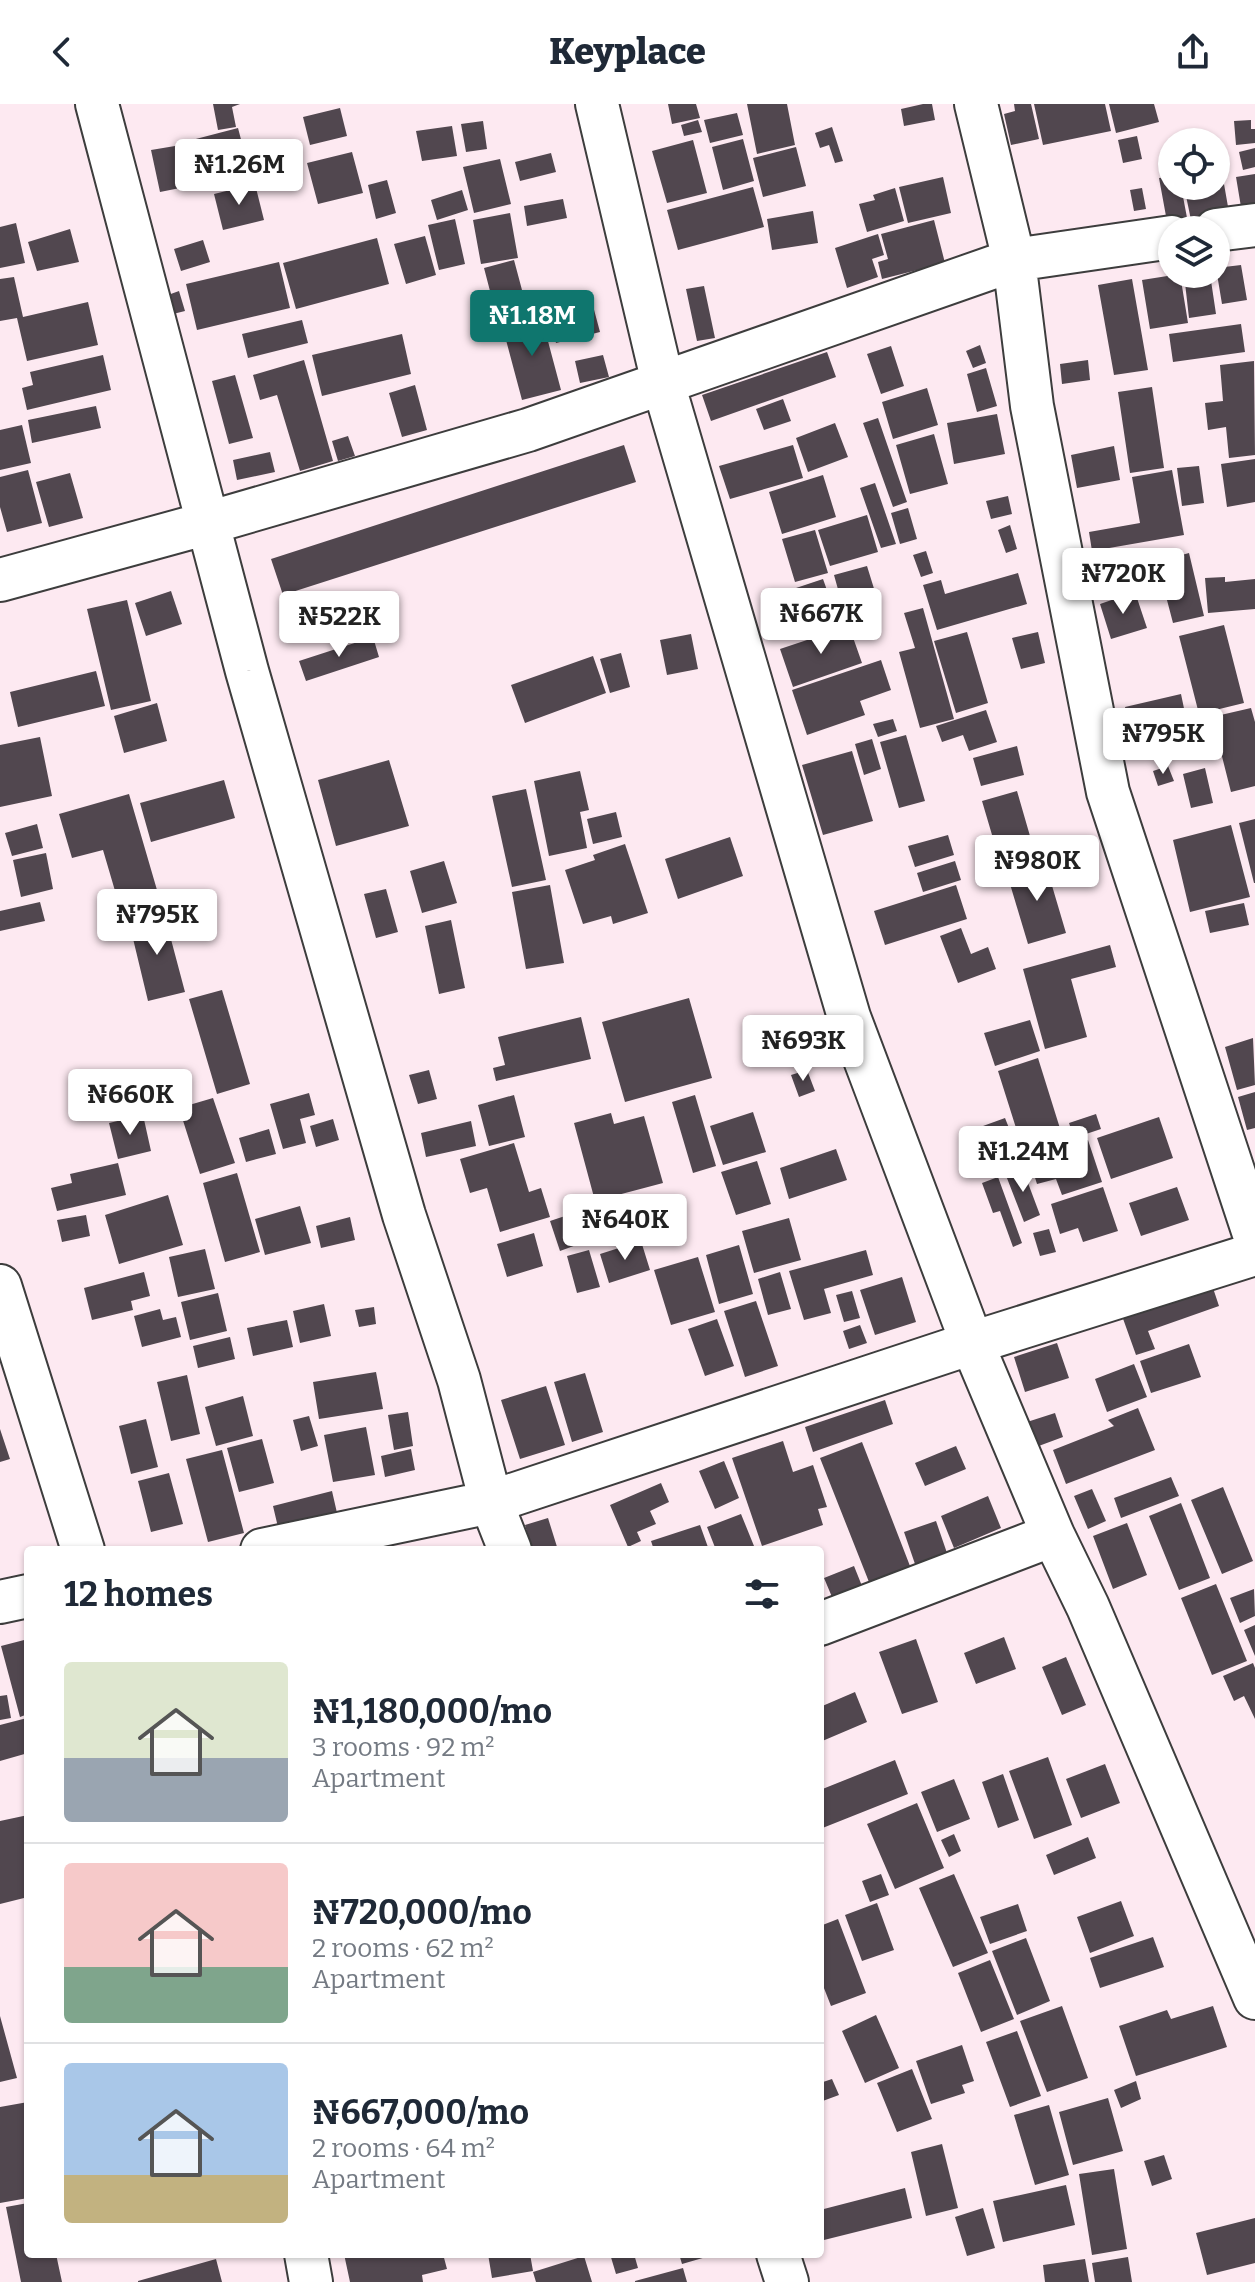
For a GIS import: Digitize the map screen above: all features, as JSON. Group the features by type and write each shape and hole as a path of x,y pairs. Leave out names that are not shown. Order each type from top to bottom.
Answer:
{"street":[{"path":"97,104 247,671 404,1215 459,1380 491,1502 508,1546"},
{"path":"597,104 663,383 849,1017 972,1343 1255,1998"},
{"path":"976,104 1014,260 1032,406 1108,792 1255,1237"},
{"path":"1230,228 1255,225"},
{"path":"0,580 528,430 1014,260 1158,239"},
{"path":"281,1546 491,1502 972,1343 1255,1254"},
{"path":"0,1286 82,1546"},
{"path":"824,1622 1053,1535"},
{"path":"0,1602 24,1597"},
{"path":"307,2258 311,2282"},
{"path":"779,2258 787,2282"}],"building":[{"path":"213,104 240,104 232,107 236,127 218,130"},
{"path":"668,104 696,104 700,118 672,124"},
{"path":"747,104 787,104 795,145 757,154"},
{"path":"932,104 935,120 904,126 901,109"},
{"path":"1014,104 1031,104 1039,139 1011,145 1004,114 1015,111"},
{"path":"1034,104 1105,104 1111,131 1043,145"},
{"path":"1109,104 1154,104 1159,122 1116,133"},
{"path":"340,108 347,136 310,145 303,117"},
{"path":"737,113 743,135 710,143 704,120"},
{"path":"698,120 702,132 684,136 681,125"},
{"path":"1251,120 1255,143 1236,145 1234,121"},
{"path":"483,121 487,149 466,152 461,124"},
{"path":"452,126 457,156 422,161 416,131"},
{"path":"832,127 843,161 835,163 829,145 820,148 815,133"},
{"path":"238,128 248,166 201,178 192,140"},
{"path":"1137,136 1142,159 1123,163 1118,140"},
{"path":"743,139 754,181 723,190 712,147"},
{"path":"693,140 707,193 667,203 652,151"},
{"path":"181,145 190,186 160,192 151,150"},
{"path":"796,147 806,186 763,197 753,158"},
{"path":"1255,148 1255,167 1243,170 1239,152"},
{"path":"352,152 363,193 318,204 307,163"},
{"path":"551,153 556,172 520,181 515,162"},
{"path":"500,159 511,204 474,213 463,167"},
{"path":"1255,174 1255,210 1242,213 1236,177"},
{"path":"943,177 951,213 908,223 899,187"},
{"path":"387,180 396,213 376,219 368,185"},
{"path":"255,184 264,220 223,230 214,194"},
{"path":"753,187 764,227 678,250 667,210"},
{"path":"895,188 904,221 867,232 859,204 875,200 873,195"},
{"path":"1142,188 1146,209 1134,211 1130,190"},
{"path":"462,190 468,210 437,220 431,200"},
{"path":"563,199 567,218 527,226 524,206"},
{"path":"1163,200 1184,200 1187,216 1166,216"},
{"path":"1187,200 1227,200 1230,216 1190,216"},
{"path":"813,211 818,243 772,250 767,219"},
{"path":"510,213 518,258 481,264 473,220"},
{"path":"455,219 465,264 439,270 428,225"},
{"path":"934,220 945,263 882,279 878,262 888,259 881,234"},
{"path":"16,223 25,263 0,268 0,227"},
{"path":"70,229 79,262 37,271 28,242"},
{"path":"878,234 884,255 872,259 878,277 847,288 835,248"},
{"path":"425,236 436,275 406,284 394,244"},
{"path":"377,238 389,284 296,309 283,263"},
{"path":"203,240 210,262 181,271 174,249"},
{"path":"514,260 526,305 496,314 484,268"},
{"path":"279,262 290,308 197,330 186,284"},
{"path":"1241,265 1247,300 1222,304 1219,288 1230,288 1230,266"},
{"path":"14,277 23,317 88,302 98,345 27,361 17,318 0,321 0,279"},
{"path":"1158,277 1158,288 1182,288 1188,323 1150,329 1142,280"},
{"path":"1132,279 1148,370 1114,375 1098,285"},
{"path":"704,286 715,338 697,341 686,289"},
{"path":"1186,288 1212,288 1216,314 1189,318"},
{"path":"179,291 185,311 173,314 168,295"},
{"path":"589,291 600,332 556,343 545,303"},
{"path":"541,315 561,390 522,400 502,325"},
{"path":"302,320 308,343 248,358 242,334"},
{"path":"1241,324 1245,352 1173,362 1169,334"},
{"path":"402,334 411,374 322,396 312,355"},
{"path":"980,345 986,363 973,368 966,351"},
{"path":"891,346 904,386 881,394 867,354"},
{"path":"827,352 836,377 711,421 702,395"},
{"path":"103,355 111,390 27,410 22,388 33,385 30,372"},
{"path":"603,355 609,377 580,383 575,361"},
{"path":"304,360 333,461 300,471 277,395 260,400 253,375"},
{"path":"1088,360 1090,380 1062,384 1060,364"},
{"path":"1254,361 1255,455 1229,458 1226,427 1208,430 1205,403 1223,401 1220,365"},
{"path":"986,368 997,406 977,412 967,374"},
{"path":"235,375 253,438 229,444 212,381"},
{"path":"415,385 427,430 402,437 389,393"},
{"path":"1152,387 1164,468 1130,473 1118,392"},
{"path":"927,388 938,425 893,439 882,402"},
{"path":"783,399 791,421 764,430 756,409"},
{"path":"96,406 101,428 32,443 28,420"},
{"path":"997,414 1005,454 954,464 947,423"},
{"path":"878,418 907,502 893,507 863,423"},
{"path":"835,423 848,457 808,472 796,438"},
{"path":"22,425 31,463 0,470 0,430"},
{"path":"934,434 948,484 910,494 896,445"},
{"path":"348,436 355,456 338,461 332,441"},
{"path":"624,445 636,482 283,595 271,559"},
{"path":"793,445 803,478 730,499 719,466"},
{"path":"1114,446 1120,480 1077,488 1071,455"},
{"path":"270,452 275,472 237,480 233,460"},
{"path":"1255,459 1255,502 1227,507 1221,464"},
{"path":"1199,466 1204,503 1182,506 1177,468"},
{"path":"28,470 42,523 7,532 0,507 0,477"},
{"path":"1172,470 1184,535 1092,551 1089,532 1140,523 1132,477"},
{"path":"70,473 83,518 49,527 36,482"},
{"path":"823,475 836,517 782,534 769,492"},
{"path":"875,483 896,544 881,548 860,488"},
{"path":"1008,496 1012,514 991,519 986,501"},
{"path":"908,508 917,539 900,544 891,513"},
{"path":"867,515 878,552 830,566 818,530"},
{"path":"1010,525 1017,549 1006,553 998,530"},
{"path":"815,530 828,573 795,582 782,539"},
{"path":"926,551 933,573 921,577 913,555"},
{"path":"1189,553 1204,616 1173,623 1157,562"},
{"path":"867,566 880,608 846,618 834,575"},
{"path":"1018,573 1027,604 937,630 923,585 941,580 945,594"},
{"path":"1225,577 1225,582 1255,579 1255,609 1208,613 1205,578"},
{"path":"823,579 838,621 807,632 793,589"},
{"path":"171,591 182,624 146,636 135,603"},
{"path":"1135,592 1147,628 1111,639 1100,604"},
{"path":"127,600 151,701 111,710 87,609"},
{"path":"923,608 954,719 920,728 899,652 915,648 904,613"},
{"path":"1224,625 1244,703 1199,714 1179,636"},
{"path":"849,626 862,663 793,687 780,649"},
{"path":"967,632 988,703 956,713 934,641"},
{"path":"1038,632 1045,663 1021,669 1012,638"},
{"path":"691,634 698,669 667,675 660,640"},
{"path":"373,637 379,657 306,681 299,661"},
{"path":"621,653 630,687 610,693 600,659"},
{"path":"593,656 606,693 525,723 511,685"},
{"path":"881,660 891,690 860,701 865,715 807,735 792,690"},
{"path":"96,671 105,706 18,727 10,692"},
{"path":"1181,694 1186,718 1130,731 1125,707"},
{"path":"157,703 167,741 124,753 114,716"},
{"path":"1251,708 1255,722 1255,786 1231,792 1212,717"},
{"path":"986,710 997,742 969,751 963,735 942,742 936,726"},
{"path":"893,719 897,731 878,737 873,724"},
{"path":"906,735 925,801 899,808 880,742"},
{"path":"40,737 52,796 0,807 0,745"},
{"path":"872,739 881,769 864,775 855,744"},
{"path":"1017,746 1024,775 981,786 973,758"},
{"path":"852,751 873,821 823,835 802,765"},
{"path":"389,760 409,826 336,846 318,780"},
{"path":"1168,766 1174,781 1158,786 1153,771"},
{"path":"1205,768 1213,803 1191,808 1183,774"},
{"path":"580,771 589,810 580,812 587,848 549,856 534,781"},
{"path":"224,780 235,818 151,842 140,803"},
{"path":"526,789 546,880 512,887 492,796"},
{"path":"1017,791 1030,836 995,845 982,801"},
{"path":"129,794 157,890 118,901 103,850 72,858 59,814"},
{"path":"616,812 622,837 593,844 587,819"},
{"path":"1255,819 1255,883 1254,883 1239,823"},
{"path":"37,824 43,848 12,856 5,833"},
{"path":"1231,825 1250,897 1190,912 1173,840"},
{"path":"948,835 954,855 915,867 908,846"},
{"path":"730,837 743,876 678,899 665,859"},
{"path":"1032,841 1038,862 999,874 993,852"},
{"path":"625,844 648,913 613,924 611,916 583,924 565,870 595,860 593,855"},
{"path":"46,853 53,889 21,897 13,860"},
{"path":"444,861 457,903 422,913 410,871"},
{"path":"955,861 961,880 923,892 917,873"},
{"path":"1045,862 1066,933 1028,944 1007,874"},
{"path":"550,885 564,963 526,969 512,892"},
{"path":"956,885 967,919 885,945 874,911"},
{"path":"386,889 398,932 376,938 364,894"},
{"path":"40,902 45,921 0,931 0,911"},
{"path":"1244,903 1249,925 1210,933 1205,911"},
{"path":"164,913 185,992 148,1001 129,922"},
{"path":"451,920 465,988 439,994 425,926"},
{"path":"961,928 971,954 988,947 996,969 958,983 940,936"},
{"path":"1110,945 1116,967 1071,979 1087,1037 1045,1049 1023,969"},
{"path":"222,990 250,1084 217,1094 189,999"},
{"path":"689,998 712,1078 625,1102 602,1022"},
{"path":"581,1017 591,1059 496,1081 493,1068 505,1065 498,1037"},
{"path":"1030,1020 1040,1051 995,1066 984,1033"},
{"path":"789,1021 796,1040 752,1056 745,1037"},
{"path":"1253,1038 1255,1085 1237,1090 1225,1047"},
{"path":"1038,1058 1063,1138 1023,1150 998,1071"},
{"path":"429,1070 437,1099 418,1104 409,1075"},
{"path":"807,1070 815,1091 799,1097 791,1075"},
{"path":"1255,1092 1255,1128 1247,1130 1238,1097"},
{"path":"309,1093 315,1115 300,1119 306,1143 283,1149 270,1104"},
{"path":"514,1095 525,1137 489,1146 478,1105"},
{"path":"695,1095 716,1166 693,1173 672,1102"},
{"path":"213,1098 235,1163 200,1174 179,1108"},
{"path":"753,1112 766,1152 723,1165 710,1126"},
{"path":"611,1113 614,1124 644,1116 663,1183 595,1201 574,1123"},
{"path":"1096,1114 1101,1129 1074,1138 1069,1123"},
{"path":"143,1115 151,1151 118,1159 109,1123"},
{"path":"1159,1117 1173,1158 1111,1179 1097,1138"},
{"path":"1005,1118 1021,1158 987,1170 972,1130"},
{"path":"333,1119 339,1140 316,1147 310,1126"},
{"path":"471,1121 476,1146 426,1157 421,1133"},
{"path":"269,1129 276,1154 246,1162 239,1138"},
{"path":"1088,1140 1102,1182 1062,1195 1056,1179 1037,1184 1029,1159"},
{"path":"514,1143 529,1192 541,1188 550,1217 500,1232 487,1188 470,1193 460,1159"},
{"path":"836,1149 847,1180 789,1199 780,1168"},
{"path":"757,1161 771,1204 736,1215 721,1172"},
{"path":"118,1163 126,1195 57,1211 51,1188 72,1183 70,1174"},
{"path":"1022,1167 1040,1215 1024,1222 1005,1173"},
{"path":"237,1173 260,1252 225,1262 203,1183"},
{"path":"998,1177 1022,1243 1013,1247 1000,1211 993,1213 982,1183"},
{"path":"1103,1187 1118,1231 1083,1242 1078,1228 1060,1234 1051,1204"},
{"path":"1177,1187 1189,1220 1141,1236 1129,1203"},
{"path":"168,1195 183,1245 119,1264 105,1215"},
{"path":"670,1195 681,1234 650,1243 638,1203"},
{"path":"300,1206 311,1243 265,1255 255,1219"},
{"path":"580,1211 590,1240 560,1251 550,1221"},
{"path":"86,1215 90,1236 62,1242 57,1220"},
{"path":"350,1217 355,1240 321,1248 316,1226"},
{"path":"789,1218 801,1260 754,1273 742,1231"},
{"path":"1049,1229 1056,1252 1040,1256 1033,1233"},
{"path":"534,1233 543,1266 507,1277 497,1244"},
{"path":"641,1241 650,1270 609,1283 600,1254"},
{"path":"739,1245 753,1294 719,1304 706,1255"},
{"path":"205,1249 215,1289 178,1297 169,1257"},
{"path":"589,1250 600,1287 577,1293 567,1256"},
{"path":"866,1250 873,1275 824,1289 831,1313 804,1320 789,1271"},
{"path":"698,1257 715,1312 671,1325 654,1270"},
{"path":"144,1272 150,1296 131,1301 133,1310 92,1320 84,1288"},
{"path":"780,1272 791,1309 768,1315 758,1279"},
{"path":"902,1277 916,1322 875,1335 860,1290"},
{"path":"1211,1282 1219,1306 1148,1331 1155,1349 1136,1355 1121,1313"},
{"path":"852,1291 860,1318 844,1322 836,1295"},
{"path":"218,1293 227,1331 190,1340 181,1302"},
{"path":"756,1301 778,1366 745,1377 724,1311"},
{"path":"324,1304 331,1336 300,1343 293,1311"},
{"path":"374,1307 376,1324 359,1327 355,1310"},
{"path":"160,1309 163,1320 176,1317 181,1337 142,1347 134,1316"},
{"path":"717,1319 734,1366 705,1376 688,1329"},
{"path":"287,1320 293,1347 253,1356 247,1328"},
{"path":"860,1325 867,1343 849,1349 843,1331"},
{"path":"230,1337 235,1359 198,1368 193,1346"},
{"path":"1057,1343 1069,1378 1025,1392 1014,1357"},
{"path":"1189,1344 1201,1377 1151,1393 1140,1361"},
{"path":"1134,1364 1147,1397 1107,1412 1095,1379"},
{"path":"376,1372 383,1409 319,1419 313,1382"},
{"path":"585,1373 603,1432 572,1442 554,1382"},
{"path":"187,1375 200,1434 171,1441 157,1382"},
{"path":"546,1386 565,1445 520,1459 501,1400"},
{"path":"243,1396 253,1436 216,1446 205,1407"},
{"path":"885,1400 893,1424 813,1452 805,1427"},
{"path":"1138,1408 1155,1450 1066,1484 1053,1450 1114,1426 1108,1420"},
{"path":"408,1412 413,1446 394,1450 388,1415"},
{"path":"1055,1413 1063,1437 1036,1447 1027,1422"},
{"path":"309,1416 318,1446 301,1451 293,1420"},
{"path":"146,1419 158,1467 131,1474 119,1426"},
{"path":"366,1427 375,1475 333,1482 324,1435"},
{"path":"0,1429 10,1459 0,1462"},
{"path":"262,1439 274,1483 239,1492 227,1448"},
{"path":"783,1441 793,1472 813,1465 827,1507 818,1509 823,1525 762,1546 732,1458"},
{"path":"862,1442 910,1566 869,1582 820,1458"},
{"path":"956,1446 966,1469 925,1486 915,1463"},
{"path":"411,1449 415,1470 385,1477 381,1456"},
{"path":"222,1450 244,1533 208,1542 186,1459"},
{"path":"724,1461 739,1498 715,1509 699,1471"},
{"path":"169,1473 183,1524 151,1532 138,1481"},
{"path":"1171,1477 1179,1496 1121,1518 1114,1498"},
{"path":"661,1483 669,1502 650,1511 656,1524 637,1532 641,1541 630,1546 610,1505"},
{"path":"1223,1487 1253,1561 1222,1574 1191,1500"},
{"path":"1092,1489 1106,1521 1088,1529 1074,1496"},
{"path":"332,1491 340,1526 281,1540 273,1506"},
{"path":"988,1496 1001,1528 954,1548 941,1516"},
{"path":"1181,1503 1210,1578 1179,1590 1149,1516"},
{"path":"741,1514 754,1546 714,1546 707,1527"},
{"path":"548,1518 557,1546 531,1546 525,1525"},
{"path":"936,1521 947,1553 915,1564 904,1532"},
{"path":"1127,1523 1147,1575 1113,1589 1093,1536"},
{"path":"700,1525 708,1546 653,1546 651,1541"},
{"path":"854,1566 862,1586 832,1597 824,1578"},
{"path":"1216,1584 1247,1661 1212,1675 1181,1598"},
{"path":"1254,1589 1255,1616 1240,1623 1230,1598"},
{"path":"1255,1625 1255,1656 1244,1630"},
{"path":"1004,1637 1016,1669 976,1684 964,1653"},
{"path":"916,1639 938,1702 902,1714 879,1652"},
{"path":"24,1640 24,1716 20,1717 1,1646"},
{"path":"1066,1657 1086,1705 1062,1715 1042,1667"},
{"path":"1253,1663 1255,1719 1244,1696 1234,1701 1223,1676"},
{"path":"855,1692 867,1722 824,1740 824,1705"},
{"path":"7,1695 11,1718 0,1720 0,1696"},
{"path":"24,1719 24,1754 0,1761 0,1725"},
{"path":"1048,1757 1072,1825 1034,1839 1009,1771"},
{"path":"895,1760 908,1794 824,1827 824,1788"},
{"path":"1105,1764 1120,1803 1081,1818 1066,1779"},
{"path":"1003,1774 1019,1820 998,1828 982,1782"},
{"path":"954,1779 970,1819 937,1832 921,1792"},
{"path":"917,1803 944,1868 895,1889 867,1824"},
{"path":"24,1816 24,1898 0,1904 0,1821"},
{"path":"954,1834 961,1851 949,1857 941,1840"},
{"path":"1088,1837 1096,1858 1054,1875 1046,1855"},
{"path":"881,1874 889,1895 870,1902 862,1881"},
{"path":"954,1874 988,1953 953,1967 919,1888"},
{"path":"1121,1901 1134,1936 1090,1953 1077,1917"},
{"path":"877,1903 894,1950 862,1961 845,1915"},
{"path":"1018,1904 1027,1931 990,1944 980,1917"},
{"path":"838,1919 866,1993 831,2006 824,1988 824,1924"},
{"path":"1153,1937 1164,1967 1100,1988 1090,1958"},
{"path":"1026,1938 1050,2001 1017,2015 992,1951"},
{"path":"990,1960 1014,2019 981,2032 958,1973"},
{"path":"1062,2006 1088,2078 1047,2092 1020,2021"},
{"path":"1213,2006 1227,2047 1136,2076 1119,2026 1167,2010 1171,2019"},
{"path":"876,2015 899,2068 865,2083 842,2031"},
{"path":"0,2016 17,2078 0,2082"},
{"path":"1017,2031 1041,2096 1010,2107 986,2042"},
{"path":"962,2045 974,2081 962,2085 965,2093 931,2104 916,2061"},
{"path":"912,2069 932,2119 897,2132 877,2083"},
{"path":"832,2079 839,2095 824,2101 824,2082"},
{"path":"1136,2081 1141,2099 1121,2108 1114,2090"},
{"path":"1108,2098 1123,2151 1073,2165 1059,2112"},
{"path":"24,2103 24,2199 0,2203 0,2107"},
{"path":"1049,2105 1069,2175 1035,2185 1014,2115"},
{"path":"942,2144 958,2208 926,2216 911,2152"},
{"path":"1164,2155 1172,2179 1152,2186 1144,2161"},
{"path":"1114,2169 1127,2249 1092,2255 1079,2174"},
{"path":"1066,2185 1075,2225 1003,2242 993,2201"},
{"path":"905,2188 912,2218 824,2240 824,2209"},
{"path":"24,2204 24,2258 57,2258 62,2282 21,2282 6,2207"},
{"path":"983,2208 995,2248 967,2256 955,2217"},
{"path":"1255,2218 1255,2263 1207,2275 1196,2233"},
{"path":"1128,2257 1132,2282 1095,2282 1092,2263"},
{"path":"345,2258 444,2258 447,2269 422,2275 423,2282 350,2282"},
{"path":"489,2258 531,2258 533,2271 492,2278"},
{"path":"585,2258 592,2282 536,2282 533,2272"},
{"path":"611,2258 635,2258 638,2268 616,2274"},
{"path":"680,2258 703,2258 682,2264"},
{"path":"216,2259 222,2282 138,2282 138,2281"},
{"path":"1085,2259 1089,2282 1045,2282 1043,2265"},
{"path":"683,2268 687,2282 635,2282 635,2281"}]}
